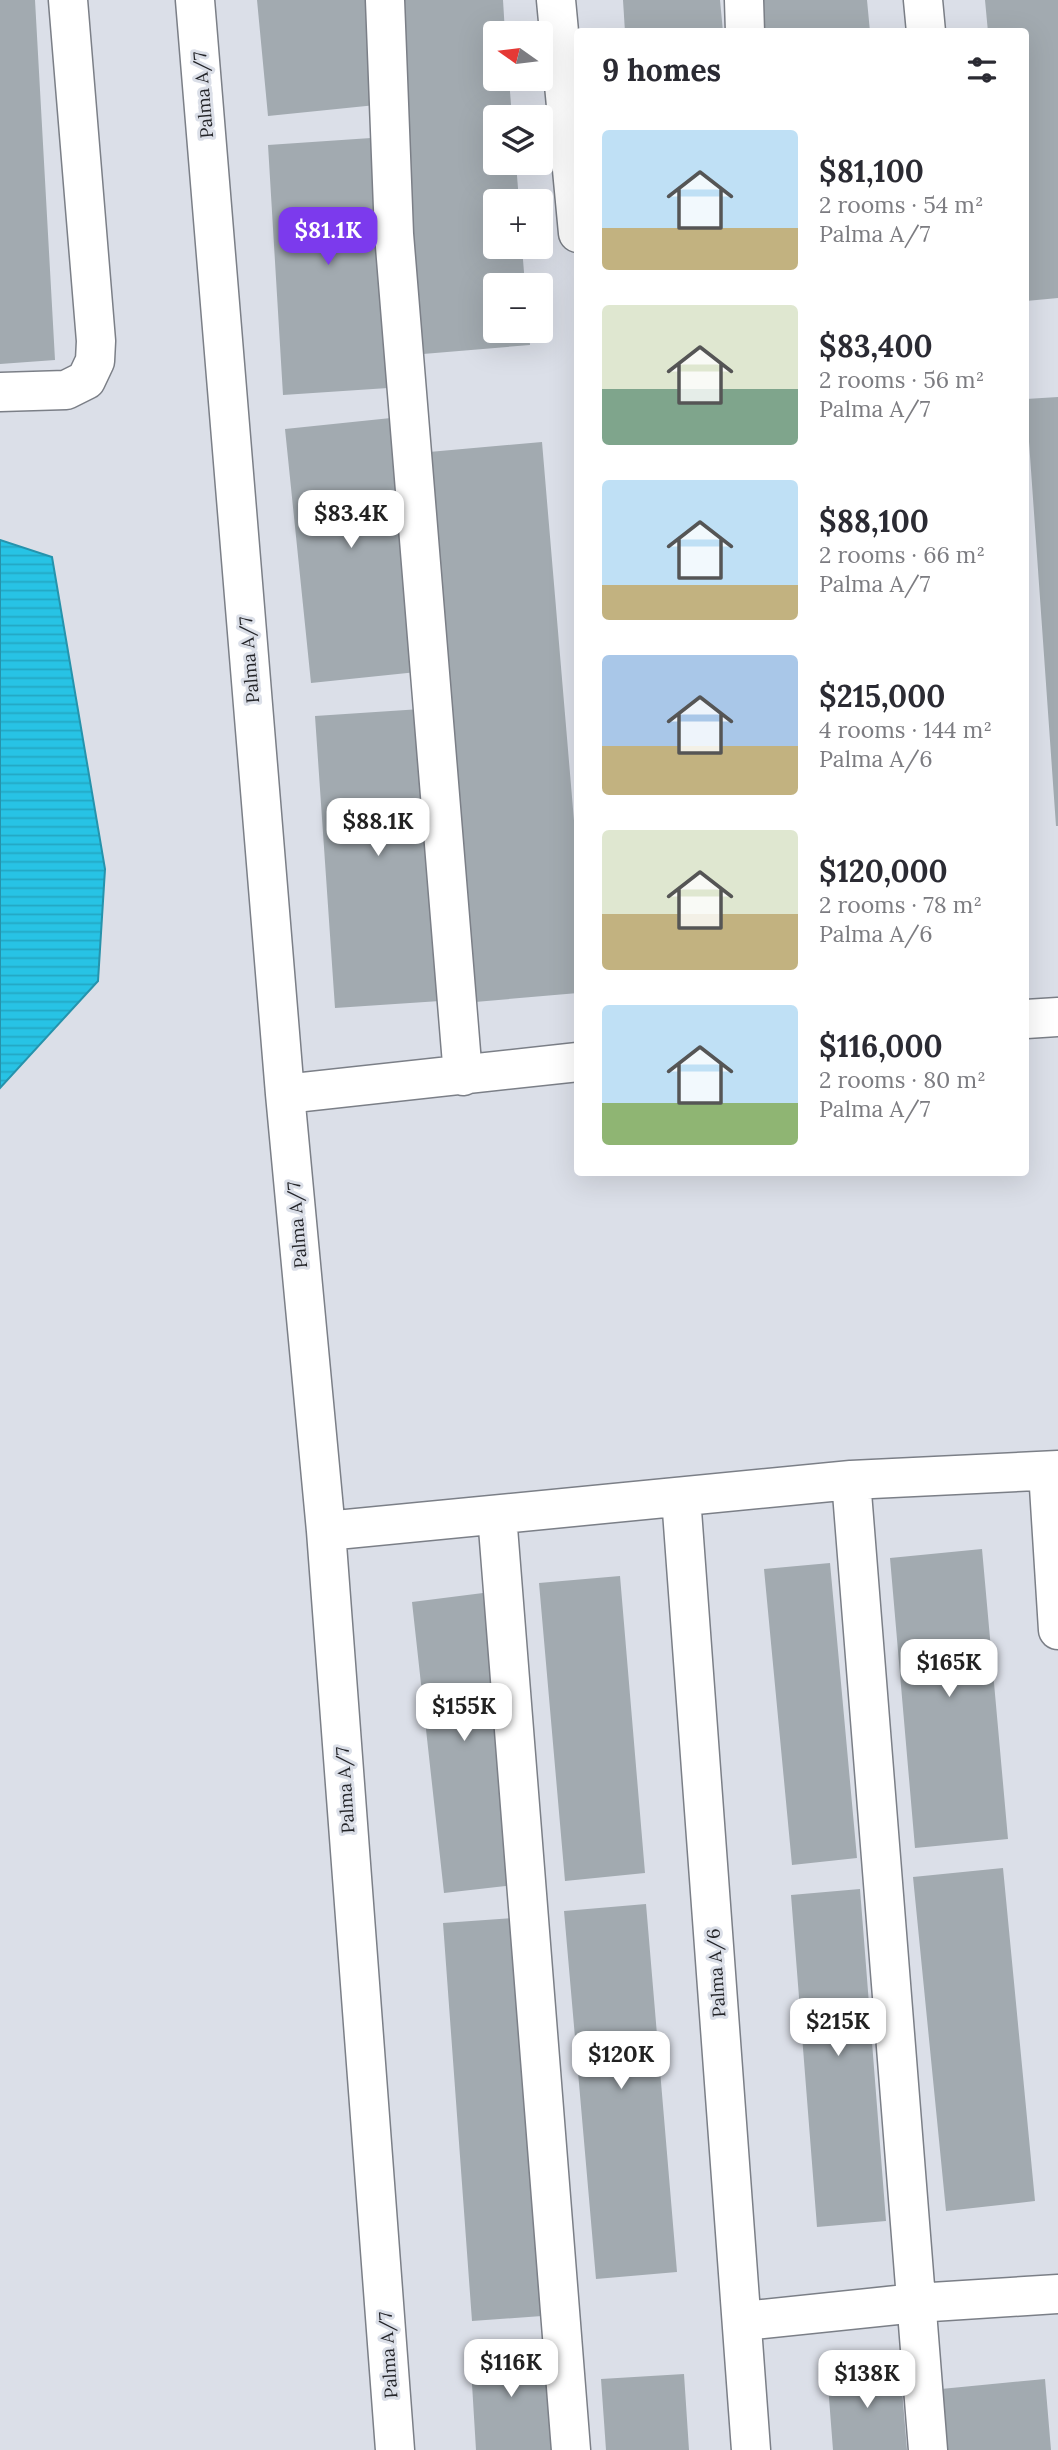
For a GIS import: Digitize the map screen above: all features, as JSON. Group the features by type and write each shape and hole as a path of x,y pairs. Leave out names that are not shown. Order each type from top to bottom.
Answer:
{"street":[{"path":"0,392 66,390 86,380 95,360 96,341 68,0"},
{"name":"Palma A/7","path":"195,0 285,1094 326,1531 395,2450"},
{"path":"385,0 394,234 463,1076"},
{"path":"556,0 574,191"},
{"path":"744,0 746,28"},
{"path":"923,0 926,28"},
{"path":"1029,1019 1058,1017"},
{"path":"285,1094 574,1062"},
{"path":"326,1531 852,1480 1053,1471 1058,1630"},
{"path":"852,1480 928,2450"},
{"name":"Palma A/6","path":"681,1497 751,2450"},
{"path":"497,1514 571,2450"},
{"path":"743,2321 916,2303 1058,2294"}],"water":[{"path":"0,540 52,557 105,869 98,981 0,1088"}],"building":[{"path":"0,0 35,0 55,360 0,364"},
{"path":"257,0 366,0 376,105 268,116"},
{"path":"395,0 503,0 504,21 483,21 483,91 510,91 511,105 483,105 483,175 517,175 518,189 483,189 483,259 523,259 524,273 483,273 483,343 530,345 423,354"},
{"path":"623,0 720,0 723,28 625,28"},
{"path":"756,0 867,0 870,28 759,28"},
{"path":"985,0 1058,0 1058,298 1029,301 1029,28 988,28"},
{"path":"371,138 388,388 283,395 268,145"},
{"path":"1058,397 1058,826 1029,442 1029,399"},
{"path":"391,418 417,672 311,683 285,429"},
{"path":"542,442 574,821 574,993 475,1002 429,452"},
{"path":"421,709 440,1001 335,1008 315,716"},
{"path":"982,1549 1008,1839 915,1848 890,1558"},
{"path":"830,1563 857,1858 792,1865 764,1569"},
{"path":"620,1576 645,1873 565,1881 539,1583"},
{"path":"483,1593 515,1885 444,1893 412,1602"},
{"path":"1003,1868 1035,2201 946,2211 913,1877"},
{"path":"860,1889 886,2221 817,2227 791,1895"},
{"path":"646,1904 677,2272 596,2279 564,1911"},
{"path":"513,1918 542,2316 472,2321 443,1923"},
{"path":"545,2346 552,2450 476,2450 470,2351"},
{"path":"900,2366 907,2450 833,2450 827,2372"},
{"path":"684,2374 689,2450 606,2450 601,2379"},
{"path":"1045,2379 1051,2450 946,2450 941,2389"}]}
